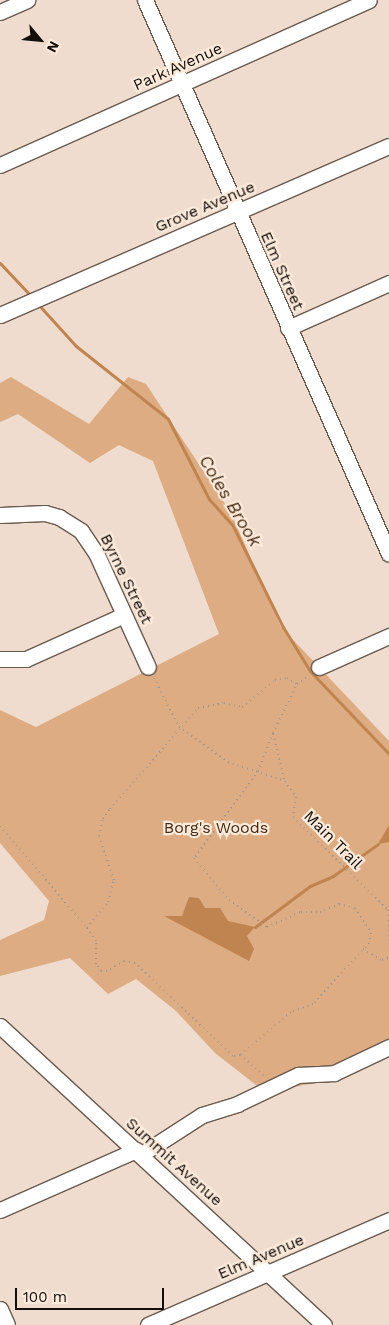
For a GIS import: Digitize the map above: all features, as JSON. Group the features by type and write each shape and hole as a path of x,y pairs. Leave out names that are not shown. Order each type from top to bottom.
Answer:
{"street":[{"path":"0,12 27,0"},
{"name":"Elm Street","path":"144,0 389,554"},
{"name":"Park Avenue","path":"0,164 182,85 369,0"},
{"name":"Grove Avenue","path":"0,315 389,146"},
{"path":"288,328 389,282"},
{"name":"Byrne Street","path":"0,515 45,513 65,520 81,531 96,553 148,667"},
{"path":"0,659 26,660 124,614"},
{"path":"319,667 389,636"},
{"name":"Summit Avenue","path":"2,1030 269,1272 324,1325"},
{"path":"0,1210 138,1152 186,1122 237,1104 298,1074 334,1073 389,1046"},
{"name":"Elm Avenue","path":"148,1325 178,1319 269,1272 389,1220"},
{"path":"0,1309 7,1325"}],"path":[{"path":"148,667 180,727 228,762 285,781"},
{"path":"0,826 87,928 96,941 96,964 102,971 124,961 135,963 225,1051 233,1056 240,1055 291,1012 314,1004 363,949 371,933 349,904 339,904 320,912 300,912 267,927 229,900 194,858 258,771 273,733 298,684 319,667"},
{"path":"87,928 108,902 114,880 99,836 103,820 180,727 198,708 224,703 242,707 275,680 287,678 298,684"},
{"path":"273,733 285,781"},
{"name":"Main Trail","path":"285,781 296,797 293,817 388,910 389,942"},
{"path":"363,949 382,960 389,958"},
{"path":"240,1055 263,1074 272,1087"}],"green space":[{"name":"Borg's Woods","path":"11,377 89,424 128,377 146,384 231,513 281,627 389,741 389,1052 338,1079 265,1092 215,1053 176,1011 136,979 108,994 70,958 0,976 0,940 44,920 49,901 0,843 0,710 36,727 219,634 153,461 119,445 90,463 18,414 0,422 0,383"}],"shaded area":[{"path":"389,825 389,842 378,844"},
{"path":"189,897 199,898 205,908 220,908 228,921 255,927 247,936 254,949 249,961 164,916 182,916"}],"waterway":[{"name":"Coles Brook","path":"0,263 31,296"},
{"name":"Coles Brook","path":"37,303 76,346 168,419 209,499 233,526 283,627 310,671 389,754"},
{"path":"255,927 310,886 333,876 378,844"}]}
